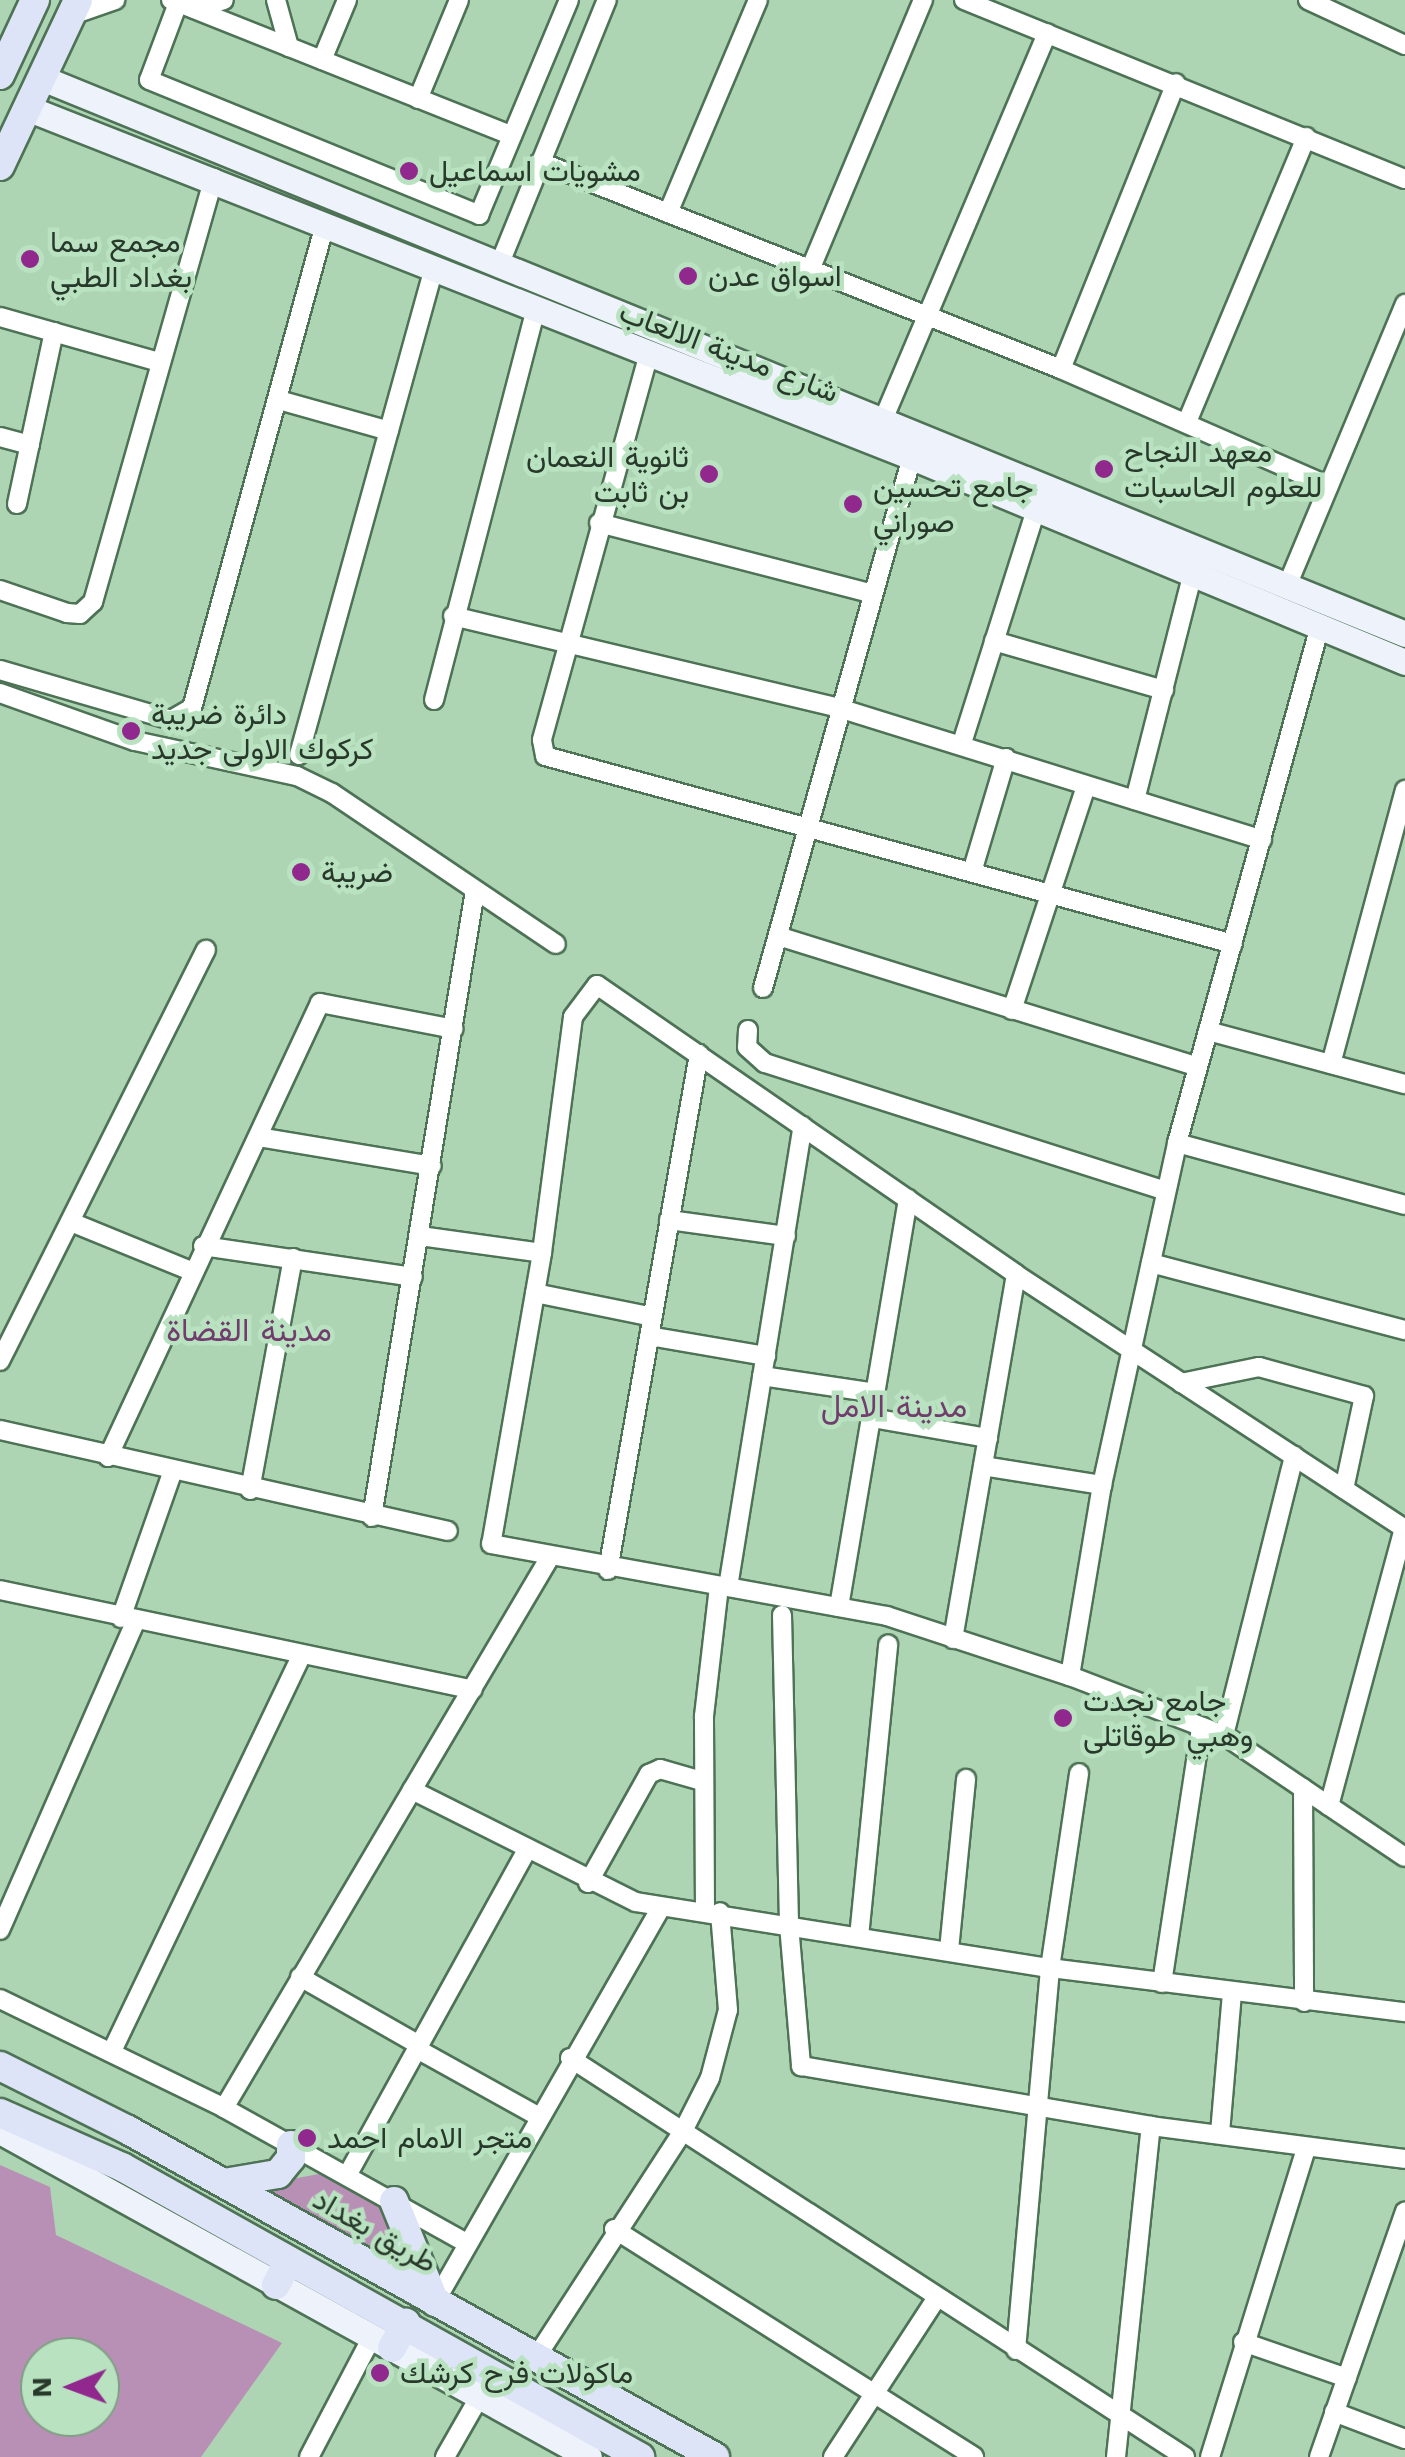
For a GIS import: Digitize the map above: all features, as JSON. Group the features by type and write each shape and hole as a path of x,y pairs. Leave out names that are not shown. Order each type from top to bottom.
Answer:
{"main road":[{"path":"3,61 35,0"},
{"path":"0,166 75,8"},
{"name":"شارع مدينة الالعاب","path":"42,78 744,360 1405,634"},
{"name":"شارع مدينة الالعاب","path":"27,108 214,178 648,357 912,457 1405,662"},
{"path":"734,389 744,360"},
{"name":"طريق بغداد","path":"0,2066 224,2183 535,2360 716,2457"},
{"path":"0,2113 122,2167 382,2343 576,2454"},
{"path":"0,2131 282,2273 406,2323 625,2453"},
{"path":"224,2183 278,2174 290,2158 291,2145"},
{"path":"394,2201 434,2302"},
{"path":"382,2343 406,2323"}],"street":[{"path":"75,8 115,0"},
{"path":"182,4 224,0"},
{"path":"276,0 290,47"},
{"path":"322,60 346,0"},
{"path":"418,98 459,0"},
{"path":"182,4 149,80 479,215 569,0"},
{"path":"500,262 607,0"},
{"path":"668,213 758,0"},
{"path":"810,270 924,0"},
{"path":"964,0 1405,179"},
{"path":"1308,0 1405,45"},
{"path":"182,4 512,136"},
{"path":"883,420 1047,33"},
{"path":"1061,369 1176,84"},
{"path":"1186,422 1306,137"},
{"path":"540,162 1061,369 1329,486"},
{"path":"0,590 67,613 80,614 93,602 214,178"},
{"path":"0,670 170,720 192,708 325,224"},
{"path":"299,755 434,268"},
{"path":"1288,586 1405,304"},
{"path":"434,700 535,311"},
{"path":"0,316 160,362"},
{"path":"17,504 54,332"},
{"path":"648,357 542,740 544,756 1233,944"},
{"path":"279,400 389,431"},
{"path":"0,437 30,445"},
{"path":"762,988 912,457"},
{"path":"962,743 1036,510"},
{"path":"600,524 873,594"},
{"path":"1134,800 1192,573"},
{"path":"453,616 839,708 962,743 1262,840"},
{"path":"1070,1676 1102,1485 1176,1143 1320,626"},
{"path":"994,641 1164,690"},
{"path":"0,693 135,740 296,776 556,944"},
{"path":"972,872 1006,758"},
{"path":"1012,1010 1086,786"},
{"path":"1331,1064 1405,790"},
{"path":"372,1517 475,891"},
{"path":"778,936 1198,1068"},
{"path":"0,1360 206,950"},
{"path":"1329,1806 1405,1528 1016,1274 598,985 572,1017 536,1293 491,1544 608,1570 839,1607 1070,1676 1224,1735 1303,1788 1329,1806 1405,1857"},
{"path":"108,1457 191,1270 320,1003 454,1029"},
{"path":"748,1030 747,1047 765,1062 1166,1191"},
{"path":"1208,1031 1405,1084"},
{"path":"608,1570 699,1054"},
{"path":"535,2360 614,2230 683,2132 722,2044 728,2010 712,1912 702,1781 723,1587 803,1126"},
{"path":"259,1136 432,1166"},
{"path":"1176,1143 1405,1204"},
{"path":"839,1607 908,1199"},
{"path":"670,1220 786,1236"},
{"path":"70,1222 191,1270"},
{"path":"420,1236 542,1253"},
{"path":"203,1246 413,1278"},
{"path":"250,1490 293,1258"},
{"path":"1151,1262 1405,1330"},
{"path":"953,1639 1016,1274"},
{"path":"536,1293 653,1317"},
{"path":"649,1336 766,1356"},
{"path":"1181,1383 1259,1367 1364,1396 1344,1489"},
{"path":"762,1376 876,1393"},
{"path":"872,1418 988,1438"},
{"path":"0,1430 250,1490 448,1531"},
{"path":"1224,1735 1294,1456"},
{"path":"983,1466 1102,1485"},
{"path":"0,1930 128,1620 172,1472"},
{"path":"224,2108 550,1557"},
{"path":"0,1590 473,1690"},
{"path":"782,1615 789,1925 801,2066 1150,2126 1405,2159"},
{"path":"859,1936 888,1644"},
{"path":"112,2051 302,1655"},
{"path":"1162,1983 1202,1728"},
{"path":"588,1884 648,1774 660,1769 702,1781"},
{"path":"1016,2350 1050,1968 1079,1773"},
{"path":"950,1950 966,1779"},
{"path":"1303,1788 1304,2002"},
{"path":"412,1790 588,1884 661,1907 1050,1968 1405,2012"},
{"path":"348,2174 528,1850"},
{"path":"434,2302 570,2058 661,1907"},
{"path":"300,1977 538,2116"},
{"path":"1220,2133 1232,1992"},
{"path":"0,1999 224,2108 467,2243"},
{"path":"570,2058 1185,2457"},
{"path":"1116,2457 1150,2126"},
{"path":"1210,2457 1306,2148"},
{"path":"1318,2457 1405,2212"},
{"path":"614,2230 974,2457"},
{"path":"833,2457 936,2299"},
{"path":"1243,2342 1346,2378"},
{"path":"309,2457 382,2343"},
{"path":"445,2457 480,2396"},
{"path":"1334,2412 1405,2439"}],"shaded area":[{"path":"0,2165 50,2187 56,2235 282,2343 201,2457 0,2457"},
{"path":"324,2173 388,2208 417,2282 250,2187"}],"place":[{"name":"مشويات اسماعيل","path":"409,171"},
{"name":"مجمع سما بغداد الطبي","path":"30,259"},
{"name":"اسواق عدن","path":"688,276"},
{"name":"معهد النجاح للعلوم الحاسبات","path":"1104,469"},
{"name":"ثانوية النعمان بن ثابت","path":"709,474"},
{"name":"جامع تحسين صوراني","path":"853,504"},
{"name":"دائرة ضريبة كركوك الاولی جدید","path":"131,731"},
{"name":"ضريبة","path":"301,872"},
{"name":"جامع نجدت وهبي طوقاتلى","path":"1063,1718"},
{"name":"متجر الامام احمد","path":"307,2138"},
{"name":"ماكولات فرح كرشك","path":"380,2373"}],"district":[{"name":"مدينة القضاة","path":"249,1330"},
{"name":"مدينة الامل","path":"894,1406"}]}
